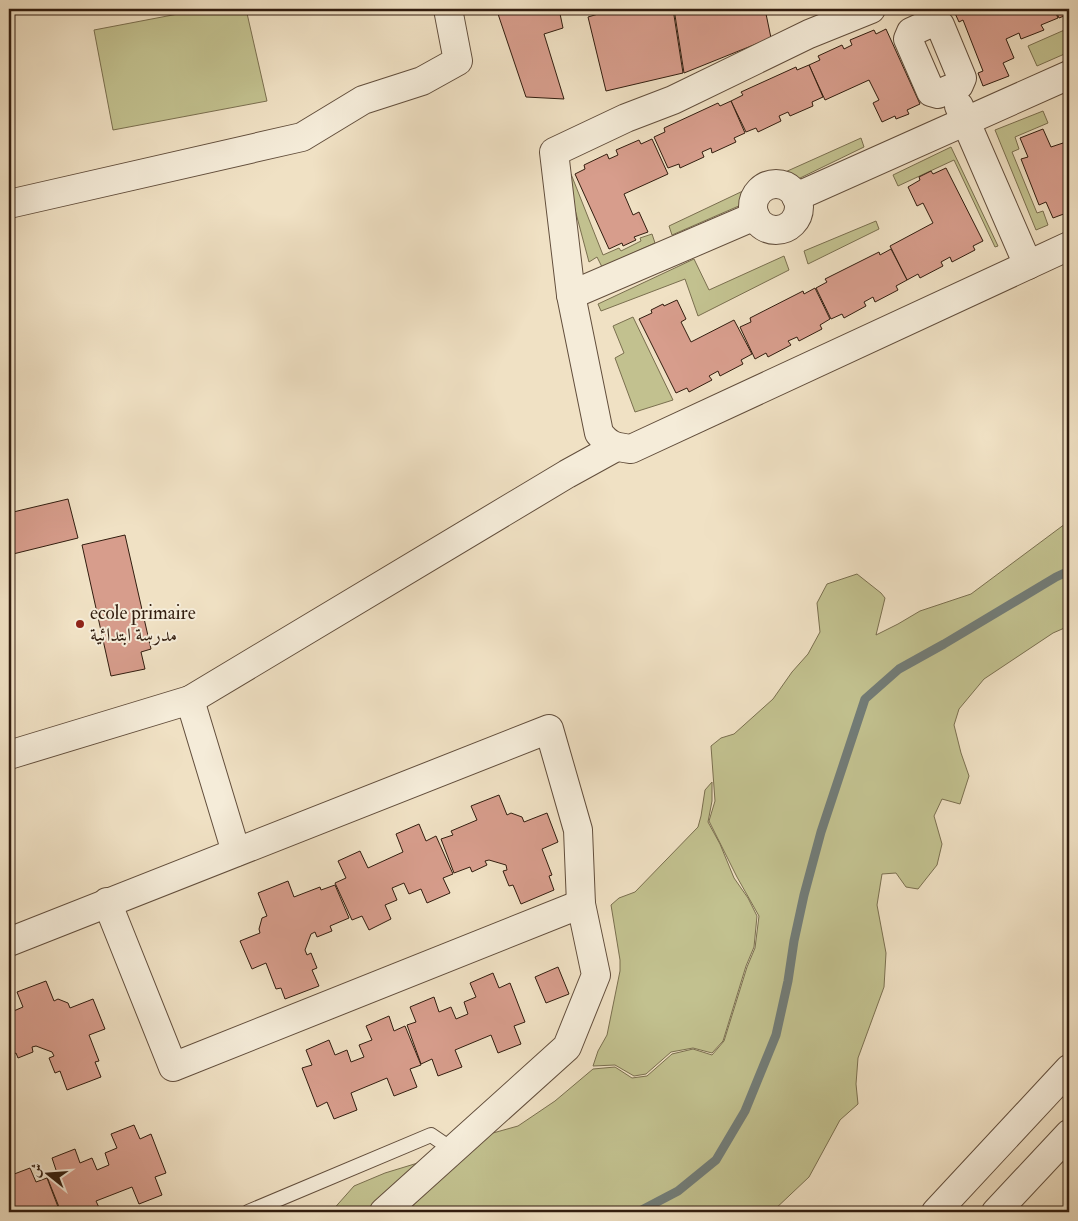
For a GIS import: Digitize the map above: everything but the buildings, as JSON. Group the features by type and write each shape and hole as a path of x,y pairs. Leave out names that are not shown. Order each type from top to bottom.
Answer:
{"street":[{"path":"9,204 302,137 362,100 422,81 458,61 448,9"},
{"path":"871,9 809,34 673,100 626,118 554,152 571,295 599,433 607,443 616,447 631,449 1069,246"},
{"path":"571,295 755,216 765,228 775,230 785,228 796,217 799,207 796,197 1069,75"},
{"path":"952,88 1028,265"},
{"path":"9,755 190,700 567,474 616,447"},
{"path":"190,700 236,852"},
{"path":"9,942 549,729 578,830 580,904 596,976 567,1047 384,1212"},
{"path":"108,902 173,1067 580,904"},
{"path":"936,1212 1069,1069"},
{"path":"996,1212 1069,1134"}],"lane":[{"path":"248,1212 431,1135 453,1150"}],"shaded area":[{"path":"204,9 246,9 267,101 113,130 94,30"},
{"path":"1069,28 1069,52 1037,66 1028,46"},
{"path":"1043,111 1048,123 1015,137 1019,149 1012,152 1037,213 1043,211 1048,225 1036,230 995,130"},
{"path":"861,138 864,147 796,180 783,173"},
{"path":"951,147 998,246 995,247 954,160 898,186 893,175"},
{"path":"571,174 603,255 619,248 621,251 641,241 640,238 652,234 655,243 602,267 597,257 589,262 566,176"},
{"path":"745,190 741,205 672,235 669,226"},
{"path":"876,221 879,229 808,264 804,251"},
{"path":"784,256 789,270 698,316 685,279 601,311 598,304 694,259 709,290"},
{"path":"633,317 673,400 635,412 615,358 624,353 613,326"},
{"path":"1069,521 1069,626 1053,633 984,679 959,709 954,725 969,776 960,804 942,799 934,816 942,844 937,865 918,889 906,887 896,873 882,874 877,905 886,953 884,987 858,1058 856,1084 858,1104 840,1120 809,1177 772,1212 331,1212 354,1186 385,1173 421,1162 450,1145 518,1126 555,1101 593,1069 615,1067 632,1078 647,1076 672,1054 693,1049 712,1055 724,1041 747,967 755,948 759,916 709,821 715,801 711,746 721,738 734,734 773,699 792,672 808,654 820,632 817,603 827,584 857,574 881,593 885,598 876,635 920,611 971,594"},
{"path":"712,782 712,801 708,822 720,844 734,878 748,898 757,916 754,947 746,966 723,1041 712,1053 693,1048 671,1052 646,1074 634,1076 615,1065 593,1066 598,1051 607,1035 620,971 611,905 619,898 635,892 698,827 705,790"}],"waterway":[{"path":"638,1212 678,1191 716,1160 745,1111 776,1035 804,895 821,832 865,699 899,669 1069,571"}],"place":[{"name":"ecole primaire مدرسة ابتدائية","path":"80,624"}]}
